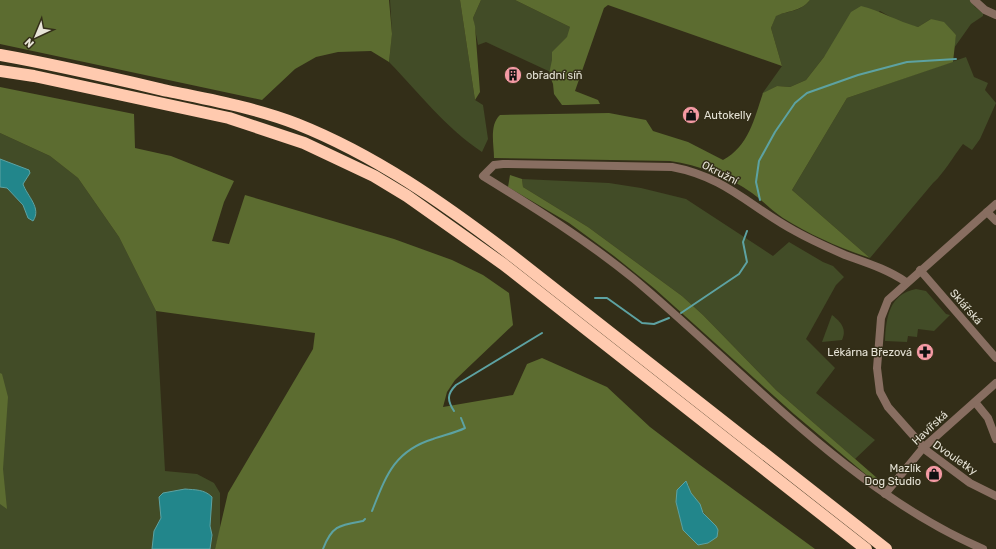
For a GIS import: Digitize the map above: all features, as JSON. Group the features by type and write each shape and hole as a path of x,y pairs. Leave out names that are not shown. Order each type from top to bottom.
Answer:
{"highway":[{"path":"0,55 37,61 228,103 267,114 296,124 380,164 462,218 581,308 886,549"},
{"path":"0,71 169,104 258,127 291,138 341,159 374,176 407,196 455,229 509,269 866,549"}],"street":[{"path":"974,0 985,10 996,15"},
{"name":"Okružní","path":"885,494 827,449 640,284 599,251 569,229 483,176 494,166 502,164 672,167 689,170 722,184 795,231 845,254 892,272 906,282"},
{"path":"924,448 888,407 880,392 877,379 881,318 888,300 906,282 996,204"},
{"path":"987,212 996,222"},
{"name":"Sklářská","path":"920,270 996,358"},
{"name":"Havířská","path":"885,494 924,448 996,383"},
{"path":"975,402 988,418 996,439"},
{"name":"Dvouletky","path":"924,448 970,482 996,496"},
{"path":"885,494 931,524 983,549"}],"green space":[{"path":"0,0 389,0 392,34 389,62 371,51 338,52 316,57 295,69 262,100 0,44"},
{"path":"390,0 460,0 475,100 483,105 488,139 482,152 456,132 433,110 389,62 392,33"},
{"path":"460,0 481,0 473,18 475,26 480,92 475,100"},
{"path":"481,0 515,0 570,27 570,81 486,42 478,45 473,18"},
{"path":"515,0 810,0 798,9 776,16 771,28 782,66 608,5 604,8 575,91 598,100 600,104 562,105 554,94 553,84 549,74 552,52 567,37 570,27"},
{"path":"810,0 970,0 975,7 983,13 983,16 971,24 954,48 956,35 931,19 918,27 901,23 880,11 824,57 806,80 790,87 777,86 762,94 782,66 771,28 776,15 798,9"},
{"path":"861,6 918,27 931,19 944,22 956,35 953,62 847,98 792,190 870,258 836,245 804,230 779,215 756,196 733,181 713,172 691,165 670,161 494,158 493,130 494,124 500,115 609,113 646,120 653,131 688,142 723,160 732,154 745,140 763,93 777,86 790,87 806,80 824,57 851,12"},
{"path":"966,57 974,77 988,83 985,90 996,103 980,139 972,150 963,144 940,175 870,258 792,190 847,98"},
{"path":"0,87 134,114 135,148 171,156 234,181 224,202 212,241 229,244 245,195 394,239 452,260 483,275 509,293 513,325 455,380 447,392 443,407 513,395 527,364 542,358 607,387 650,427 815,549 215,549 228,493 313,349 315,333 156,311 119,237 78,178 50,156 0,133","holes":["688,484 689,489 699,506 716,526 694,541 683,530 676,502"]},
{"path":"0,133 50,156 78,178 119,237 156,311 165,471 197,474 214,483 220,493 220,531 215,549 0,549"},
{"path":"510,175 522,179 523,187 588,227 682,296 703,315 776,390 885,485 881,486 876,483 794,414 655,289 614,256 569,223 508,187"},
{"path":"522,179 609,183 641,188 686,199 773,256 789,242 823,262 833,266 844,277 836,285 806,339 835,368 816,393 875,440 855,459 776,390 703,315 682,296 588,227 523,187"},
{"path":"916,289 926,291 946,314 950,315 934,331 918,329 917,337 908,336 907,342 885,341 886,324 891,308 900,296"},
{"path":"832,315 842,326 844,332 842,340 822,342"},
{"path":"0,373 2,374 8,397 3,469 7,509 0,504"}],"water":[{"path":"0,159 29,170 30,173 23,184 35,207 36,211 33,221 28,218 23,205 7,188 0,187"},
{"path":"686,481 691,493 700,504 703,513 718,530 717,537 708,543 698,545 683,530 676,502 677,490"},
{"path":"185,489 203,491 212,497 210,526 212,535 210,549 152,549 154,531 161,518 159,497 163,493"}],"waterway":[{"path":"760,200 756,182 759,161 775,132 795,103 807,93 858,75 907,62 956,59"},
{"path":"681,313 739,274 747,262 743,242 747,231"},
{"path":"595,298 607,298 642,323 654,324 669,318"},
{"path":"454,411 450,404 449,397 451,391 456,385 542,333"},
{"path":"372,511 387,476 400,458 409,450 420,444 465,428 461,418"},
{"path":"323,549 330,535 338,528 343,525 363,521 365,519"}],"place":[{"name":"obřadní síň","path":"513,75"},
{"name":"Autokelly","path":"691,115"},
{"name":"Lékárna Březová","path":"925,352"},
{"name":"Mazlík Dog Studio","path":"934,474"}]}
